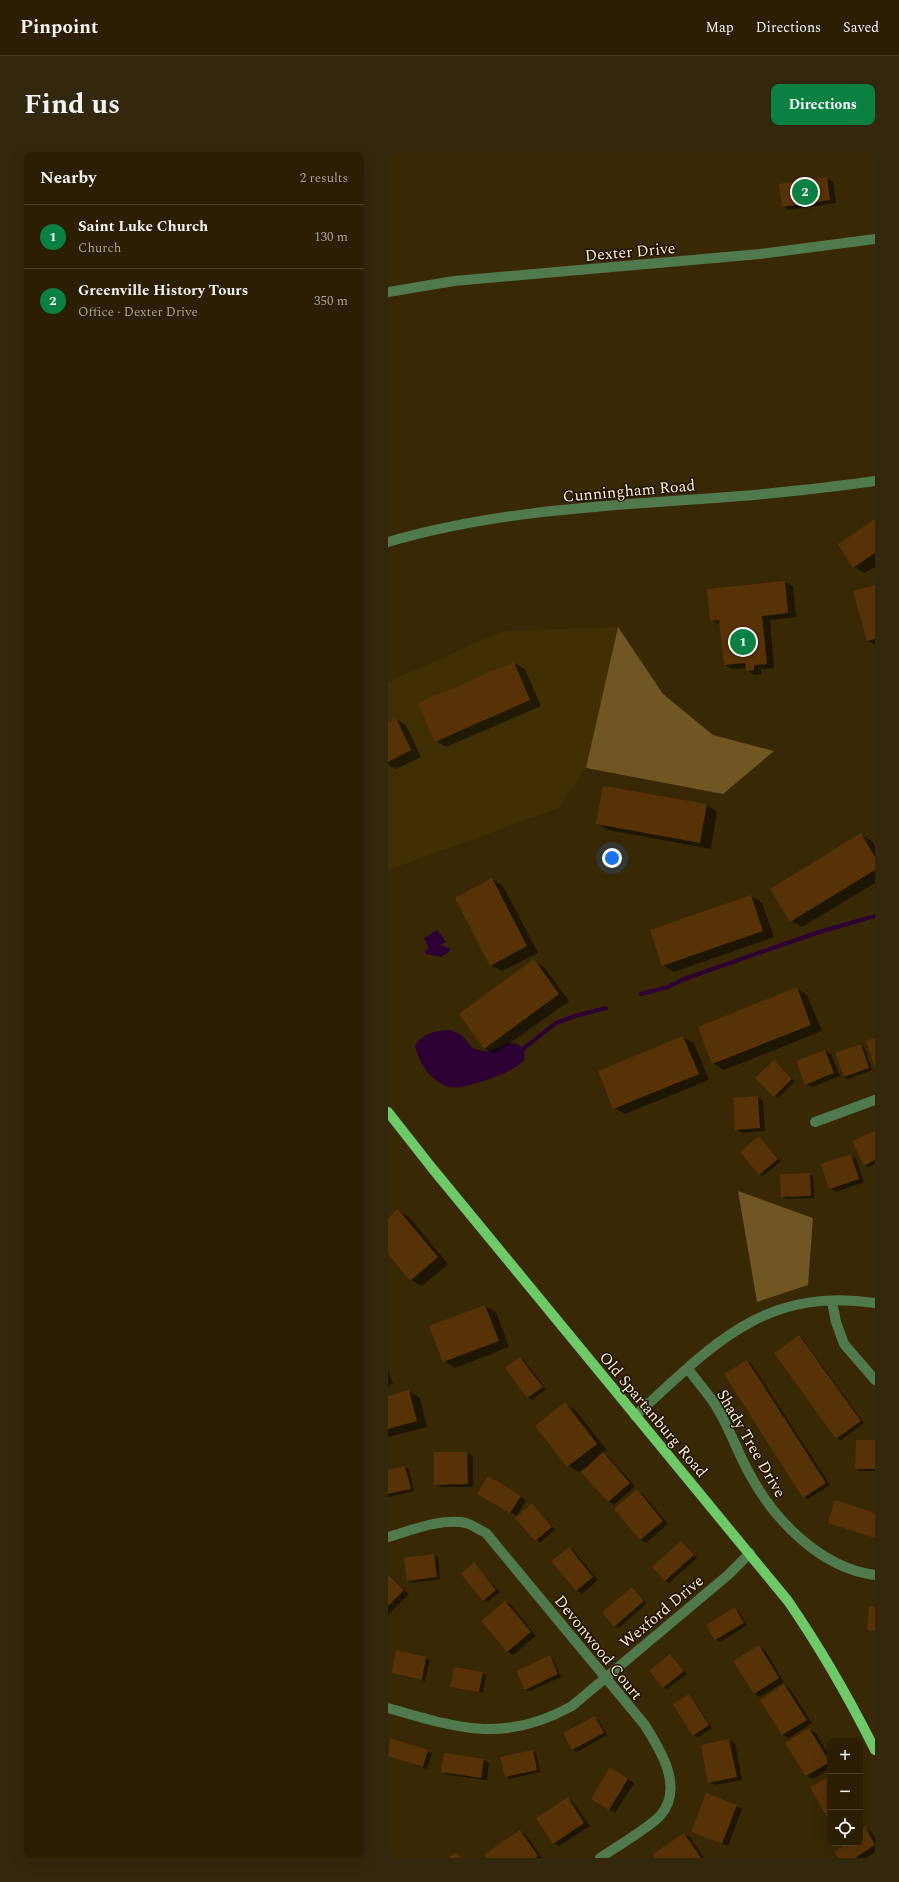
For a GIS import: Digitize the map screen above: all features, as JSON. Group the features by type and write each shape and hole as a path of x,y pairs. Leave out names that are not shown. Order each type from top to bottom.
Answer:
{"main road":[{"name":"Old Spartanburg Road","path":"388,1112 432,1168 788,1601 816,1642 848,1696 875,1749"}],"street":[{"name":"Dexter Drive","path":"388,292 461,280 744,256 875,239"},
{"name":"Cunningham Road","path":"388,542 429,530 518,514 623,504 766,494 875,482"},
{"path":"814,1122 875,1100"},
{"path":"635,1416 727,1336 761,1316 796,1305 832,1301 875,1303"},
{"path":"832,1301 836,1322 844,1344 875,1380"},
{"name":"Shady Tree Drive","path":"688,1369 714,1404 749,1473 773,1509 817,1552 838,1565 858,1573 875,1576"},
{"name":"Devonwood Court","path":"388,1537 430,1526 453,1522 465,1523 486,1533 644,1724 655,1742 668,1771 670,1794 665,1808 656,1820 600,1858"},
{"name":"Wexford Drive","path":"388,1708 446,1724 467,1728 507,1728 539,1721 557,1714 572,1706 606,1678 728,1575 750,1553"}],"shaded area":[{"path":"618,627 586,768 559,808 388,870 388,682 503,631"},
{"path":"618,627 663,694 713,735 774,751 723,794 586,768"},
{"path":"437,930 446,942 440,945 450,948 449,952 441,957 426,954 425,951 429,948 424,938"},
{"path":"450,1030 461,1035 472,1047 478,1050 489,1051 513,1043 518,1045 524,1049 524,1060 510,1070 488,1080 465,1086 449,1087 436,1081 431,1076 423,1065 415,1046 426,1035 439,1031"},
{"path":"738,1191 813,1218 808,1285 757,1302"}],"building":[{"path":"827,177 830,200 782,207 779,184"},
{"path":"875,519 875,553 853,568 838,544"},
{"path":"785,581 788,613 762,616 767,664 754,665 754,670 746,671 745,663 724,665 719,620 710,621 707,589"},
{"path":"875,585 875,639 867,641 853,591"},
{"path":"514,662 530,700 435,742 418,703"},
{"path":"396,718 411,750 388,762 388,722"},
{"path":"603,786 707,804 700,843 596,824"},
{"path":"861,833 875,857 875,870 790,922 770,889"},
{"path":"492,878 527,946 490,966 455,898"},
{"path":"751,895 763,931 662,966 650,930"},
{"path":"534,959 559,994 484,1049 459,1014"},
{"path":"797,987 811,1025 712,1064 698,1027"},
{"path":"683,1036 699,1074 613,1109 598,1071"},
{"path":"875,1038 875,1068 866,1041"},
{"path":"861,1044 869,1068 844,1077 835,1053"},
{"path":"825,1050 834,1073 805,1085 796,1061"},
{"path":"774,1060 792,1079 774,1097 755,1078"},
{"path":"758,1096 760,1128 735,1130 733,1098"},
{"path":"875,1131 875,1160 864,1166 852,1141"},
{"path":"759,1136 778,1159 759,1175 740,1152"},
{"path":"851,1154 859,1179 829,1189 821,1164"},
{"path":"810,1173 811,1196 781,1197 780,1174"},
{"path":"398,1209 438,1257 410,1281 388,1254 388,1218"},
{"path":"485,1305 499,1341 443,1362 429,1326"},
{"path":"799,1335 861,1421 836,1439 774,1353"},
{"path":"520,1357 543,1387 527,1398 505,1368"},
{"path":"747,1360 826,1483 803,1498 724,1374"},
{"path":"409,1390 417,1421 388,1429 388,1396"},
{"path":"565,1402 597,1444 567,1467 535,1426"},
{"path":"856,1440 875,1440 875,1469 855,1469"},
{"path":"434,1452 467,1452 468,1484 434,1485"},
{"path":"603,1452 630,1483 608,1502 581,1472"},
{"path":"405,1466 411,1489 388,1494 388,1470"},
{"path":"488,1476 521,1496 510,1513 477,1494"},
{"path":"637,1489 663,1521 640,1540 614,1509"},
{"path":"835,1500 875,1513 875,1538 828,1523"},
{"path":"532,1503 552,1527 535,1541 515,1518"},
{"path":"681,1541 694,1555 665,1581 652,1567"},
{"path":"569,1547 593,1577 576,1591 551,1561"},
{"path":"434,1554 437,1577 407,1581 404,1558"},
{"path":"474,1562 496,1590 483,1601 461,1574"},
{"path":"388,1574 404,1590 388,1606"},
{"path":"632,1587 644,1601 614,1627 602,1612"},
{"path":"505,1601 531,1632 507,1652 481,1621"},
{"path":"869,1606 875,1607 875,1631 867,1630"},
{"path":"735,1607 744,1623 715,1640 706,1625"},
{"path":"759,1645 779,1678 754,1694 733,1661"},
{"path":"396,1650 426,1657 422,1680 392,1673"},
{"path":"670,1654 684,1671 663,1688 649,1671"},
{"path":"550,1655 558,1674 525,1690 516,1671"},
{"path":"454,1667 483,1672 479,1692 450,1687"},
{"path":"784,1684 807,1720 782,1735 760,1700"},
{"path":"689,1694 709,1725 693,1736 673,1704"},
{"path":"595,1716 604,1733 572,1750 563,1733"},
{"path":"809,1728 827,1757 827,1764 806,1776 785,1743"},
{"path":"390,1738 428,1750 423,1767 388,1756"},
{"path":"729,1739 737,1777 708,1783 701,1745"},
{"path":"533,1750 537,1770 505,1777 500,1757"},
{"path":"444,1753 484,1759 481,1778 441,1772"},
{"path":"610,1767 628,1779 609,1810 591,1799"},
{"path":"827,1778 827,1817 810,1787"},
{"path":"706,1793 737,1805 722,1844 691,1832"},
{"path":"568,1797 584,1823 553,1844 536,1818"},
{"path":"865,1826 875,1845 855,1858 838,1858 834,1852 842,1846 863,1846 863,1828"},
{"path":"520,1830 538,1856 535,1858 487,1858 485,1854"},
{"path":"684,1833 701,1858 656,1858 653,1854"},
{"path":"456,1852 461,1858 448,1858"}],"waterway":[{"path":"641,994 668,987 684,979 816,933 875,916"},
{"path":"519,1052 556,1023 575,1016 606,1008"}],"place":[{"name":"Greenville History Tours","path":"805,192"},
{"name":"Saint Luke Church","path":"743,642"}]}
